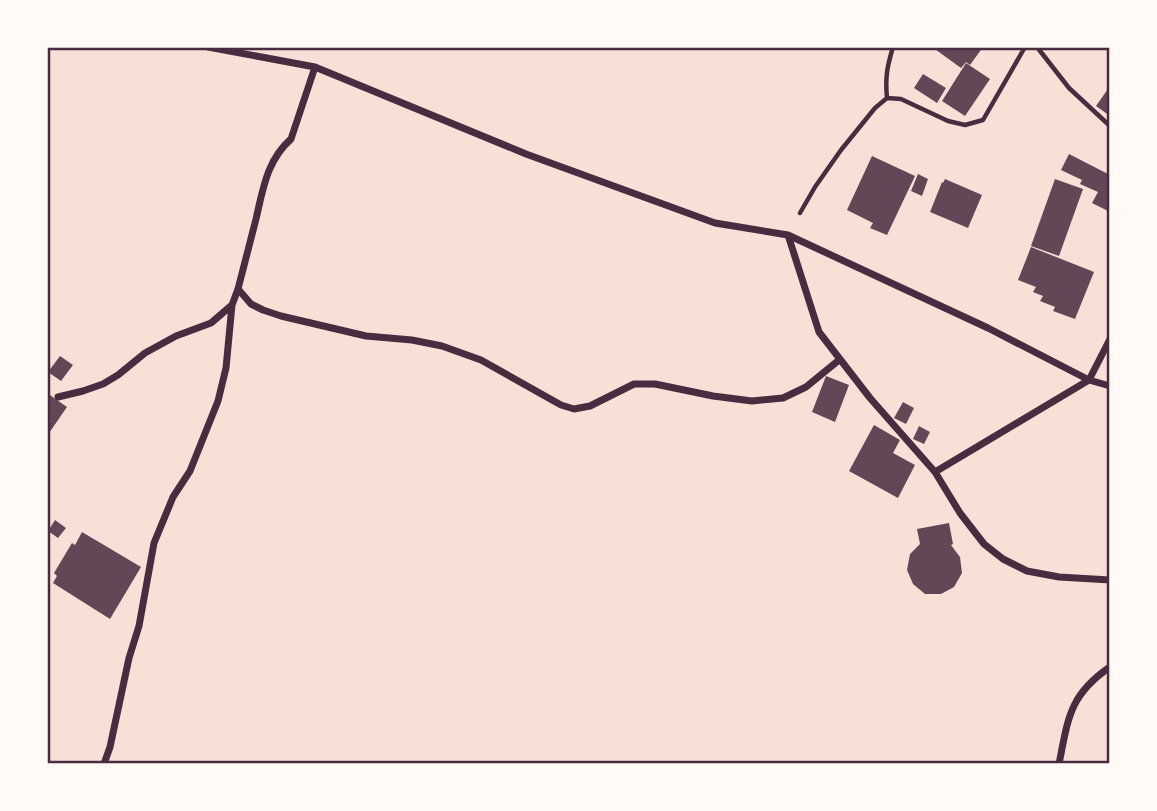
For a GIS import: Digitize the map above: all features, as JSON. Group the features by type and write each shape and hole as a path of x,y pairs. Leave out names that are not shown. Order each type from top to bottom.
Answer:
{"street":[{"path":"208,47 315,67 526,154 715,223 788,235 988,328 1089,380 1110,386"},
{"path":"104,764 139,626 154,542 173,497 193,464 218,401 226,368 232,304 265,178 283,145 291,139 315,67"},
{"path":"788,235 819,332 878,408 934,472 984,544 1003,559 1027,571 1110,580"},
{"path":"238,289 251,304 281,316 366,336 442,346 481,360 561,405 574,409 590,406 634,384 655,384 752,401 783,398 806,387 839,360"},
{"path":"58,397 103,384 145,353 211,323 232,304"},
{"path":"934,472 1089,380 1110,339"},
{"path":"1059,764 1073,704 1086,685 1110,667"}],"path":[{"path":"887,98 885,80 893,47"},
{"path":"788,235 815,187 874,108 887,98 901,99 948,121 965,125 983,120 1025,47"},
{"path":"1037,47 1069,88 1110,126"}],"building":[{"path":"932,47 983,47 970,65 966,62 961,68"},
{"path":"966,63 990,79 965,116 942,101"},
{"path":"923,74 946,88 937,103 914,88"},
{"path":"1110,86 1110,116 1096,106"},
{"path":"1069,154 1110,175 1110,212 1092,203 1098,192 1080,184 1082,180 1061,170"},
{"path":"872,156 915,176 887,235 870,228 873,223 847,210"},
{"path":"918,174 928,179 922,196 911,191"},
{"path":"945,179 982,195 968,228 930,212"},
{"path":"1055,179 1083,189 1059,256 1031,246"},
{"path":"1031,247 1094,272 1075,319 1053,311 1055,307 1040,301 1043,296 1033,292 1036,287 1018,280"},
{"path":"60,356 73,365 61,381 48,372"},
{"path":"826,376 849,385 835,422 812,412"},
{"path":"47,393 67,407 47,436"},
{"path":"903,402 914,408 906,424 894,418"},
{"path":"874,425 900,440 893,453 915,465 898,498 849,471"},
{"path":"919,426 930,432 924,444 913,439"},
{"path":"55,520 66,528 58,538 48,531"},
{"path":"949,523 951,545 960,557 962,573 954,587 941,594 925,594 913,584 907,570 910,554 920,544 917,529"},
{"path":"82,532 141,567 110,619 53,583 57,576 54,573"}]}
